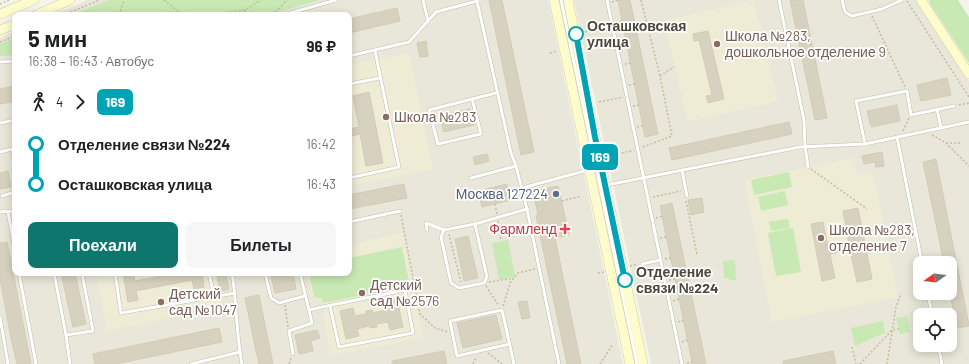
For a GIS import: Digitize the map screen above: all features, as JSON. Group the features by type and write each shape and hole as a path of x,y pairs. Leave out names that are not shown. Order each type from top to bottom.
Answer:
{"main road":[{"path":"0,14 34,0"},
{"path":"43,12 70,0"},
{"path":"554,0 589,169 612,247 643,364"},
{"path":"568,0 606,185 612,247 630,364"},
{"path":"921,0 969,74"},
{"path":"0,30 12,25"}],"lane":[{"path":"294,12 336,0"},
{"path":"423,0 428,22"},
{"path":"561,0 637,364"},
{"path":"607,0 682,364"},
{"path":"779,0 804,120 805,146 808,167"},
{"path":"842,0 845,12 852,16 882,9 902,0"},
{"path":"352,55 409,42 436,12 477,1 496,93 527,209 559,364"},
{"path":"594,30 612,27"},
{"path":"352,177 399,167 380,78 376,51"},
{"path":"0,62 12,61"},
{"path":"352,83 380,78"},
{"path":"865,144 856,101 906,91 911,115 954,106"},
{"path":"472,99 481,134 438,144 429,110 472,99 496,93"},
{"path":"937,109 941,128"},
{"path":"0,123 12,121"},
{"path":"606,185 805,146 865,144 969,122"},
{"path":"899,137 921,256"},
{"path":"0,152 12,149"},
{"path":"470,178 516,166"},
{"path":"522,188 589,169"},
{"path":"682,170 687,196"},
{"path":"2,196 12,193"},
{"path":"427,230 426,223 444,230 475,224 527,209"},
{"path":"352,221 400,211"},
{"path":"0,212 12,212"},
{"path":"8,212 12,234"},
{"path":"444,230 441,237 451,284 459,288 484,283 487,277 475,224"},
{"path":"642,264 660,260"},
{"path":"20,276 36,364"},
{"path":"55,276 70,364"},
{"path":"66,335 93,331 83,276"},
{"path":"115,276 121,313 235,293"},
{"path":"210,276 214,297"},
{"path":"232,276 242,364"},
{"path":"266,276 271,298 279,303 305,296"},
{"path":"293,354 289,331 312,323 301,276"},
{"path":"309,310 405,290 413,333 339,347 330,306"},
{"path":"510,344 458,356 450,321 502,310 510,344 514,364"},
{"path":"0,317 8,364"},
{"path":"191,364 240,352"},
{"path":"939,352 942,364"}],"path":[{"path":"0,4 10,0"},
{"path":"73,11 100,0"},
{"path":"120,12 124,0"},
{"path":"164,0 178,12"},
{"path":"230,12 245,10 261,0"},
{"path":"276,12 287,0"},
{"path":"610,156 638,149 672,136 660,76 641,0"},
{"path":"906,0 969,97"},
{"path":"870,11 906,91"},
{"path":"0,42 12,37"},
{"path":"550,53 557,52"},
{"path":"660,76 674,67"},
{"path":"599,102 627,96"},
{"path":"954,106 969,103"},
{"path":"899,137 911,115"},
{"path":"924,132 946,143 969,166"},
{"path":"946,143 960,143"},
{"path":"808,167 867,209"},
{"path":"648,198 686,190"},
{"path":"562,201 581,196"},
{"path":"687,196 685,200 697,254"},
{"path":"400,211 420,314 435,328 453,335"},
{"path":"453,250 457,249"},
{"path":"629,266 633,265"},
{"path":"502,310 510,284 518,273 539,268"},
{"path":"458,272 462,271"},
{"path":"598,273 604,272"},
{"path":"502,310 484,283 514,278"},
{"path":"887,364 896,307 901,294"},
{"path":"284,301 289,331"},
{"path":"860,364 892,330 898,329"},
{"path":"600,364 613,344"},
{"path":"852,347 856,364"},
{"path":"484,350 502,364"},
{"path":"473,364 479,351"},
{"path":"289,364 293,354"},
{"path":"682,364 692,362"}],"shaded area":[{"path":"87,0 548,0 623,364 0,364 0,38 12,32 12,276 352,276 352,12 60,12"},
{"path":"574,0 916,0 969,81 969,364 651,364"},
{"name":"Школа №283, дошкольное отделение 9","path":"754,0 778,101 688,122 664,21"},
{"name":"Школа №283","path":"409,53 433,169 352,185 352,64"},
{"name":"Школа №283, отделение 7","path":"854,158 857,175 873,172 898,297 772,322 744,180"},
{"name":"Детский сад №2576","path":"402,233 423,338 330,355 321,300 312,297 308,276 352,276 352,244"},
{"name":"Детский сад №1047","path":"97,276 216,276 222,308 107,331"}],"green space":[{"path":"108,0 319,0 278,12 79,12"},
{"path":"929,0 958,0 969,17 969,63 930,4"},
{"path":"12,39 12,55 0,56 0,44"},
{"path":"789,172 792,187 754,195 751,180"},
{"path":"785,191 788,205 761,211 758,197"},
{"path":"788,219 790,228 771,231 769,222"},
{"path":"793,228 801,272 776,276 768,233"},
{"path":"508,240 515,276 499,280 492,243"},
{"path":"402,247 410,286 323,303 322,299 314,297 310,276 352,276 352,257"},
{"path":"735,260 736,280 724,278 723,261"},
{"path":"907,316 910,332 900,334 896,318"},
{"path":"883,321 885,333 855,346 851,328"}],"building":[{"path":"489,0 502,0 534,152 521,155"},
{"path":"618,0 630,0 658,134 645,137"},
{"path":"790,0 803,0 827,118 815,120"},
{"path":"397,8 400,21 352,32 352,18"},
{"path":"708,31 724,99 708,103 706,96 712,95 699,40 694,41 693,34"},
{"path":"426,41 428,56 420,57 417,43"},
{"path":"947,78 951,95 921,101 917,85"},
{"path":"12,87 12,102 0,104 0,89"},
{"path":"369,92 383,163 366,166 360,134 352,136 352,128 359,127 353,96"},
{"path":"897,105 900,121 871,127 867,111"},
{"path":"470,109 474,125 444,132 440,116"},
{"path":"789,122 792,134 672,160 669,148"},
{"path":"882,152 884,166 876,167 875,162 864,164 862,156"},
{"path":"487,154 489,161 475,165 473,157"},
{"path":"936,159 955,256 943,256 923,162"},
{"path":"8,171 11,187 0,189 0,173"},
{"path":"404,184 407,198 352,208 352,194"},
{"path":"507,184 511,200 482,207 478,191"},
{"path":"558,186 569,235 555,238 581,364 567,364 536,216 538,215 533,191"},
{"path":"702,198 704,212 691,215 688,200"},
{"path":"672,203 706,364 693,364 692,362 660,206"},
{"path":"858,208 872,279 857,282 850,250 830,254 835,278 822,281 811,224 823,222 828,247 849,243 843,211"},
{"path":"468,236 478,278 464,281 455,239"},
{"path":"7,242 12,267 12,276 14,276 31,364 17,364 0,279 0,243"},
{"path":"957,265 969,326 957,328 957,308 953,308 951,300 957,300"},
{"path":"62,276 76,276 86,324 73,327"},
{"path":"124,276 134,276 135,281 158,276 202,276 204,287 194,289 192,280 136,291 138,300 128,302"},
{"path":"226,276 229,289 221,291 217,277"},
{"path":"271,276 294,276 296,289 275,293"},
{"path":"259,295 273,364 259,364 245,298"},
{"path":"397,299 403,327 390,330 388,322 376,324 377,327 370,328 369,326 357,329 359,336 346,339 340,311 353,308 355,316 366,314 366,311 372,310 373,313 386,310 384,302"},
{"path":"527,301 530,318 522,319 518,302"},
{"path":"496,315 502,339 463,348 457,323"},
{"path":"219,328 222,342 116,364 95,364 93,354"},
{"path":"317,330 320,338 311,341 313,351 299,354 295,335"},
{"path":"444,351 447,364 392,364 392,361"},
{"path":"833,351 836,364 783,364 783,361"}],"bus line":[{"name":"169","path":"576,34 595,137 625,280"}],"place":[{"name":"Осташковская улица","path":"576,34"},
{"name":"Школа №283, дошкольное отделение 9","path":"717,44"},
{"name":"Школа №283","path":"386,117"},
{"name":"Москва 127224","path":"556,194"},
{"name":"Фармленд","path":"565,229"},
{"name":"Школа №283, отделение 7","path":"821,238"},
{"name":"Отделение связи №224","path":"625,280"},
{"name":"Детский сад №2576","path":"362,293"},
{"name":"Детский сад №1047","path":"161,302"}]}
